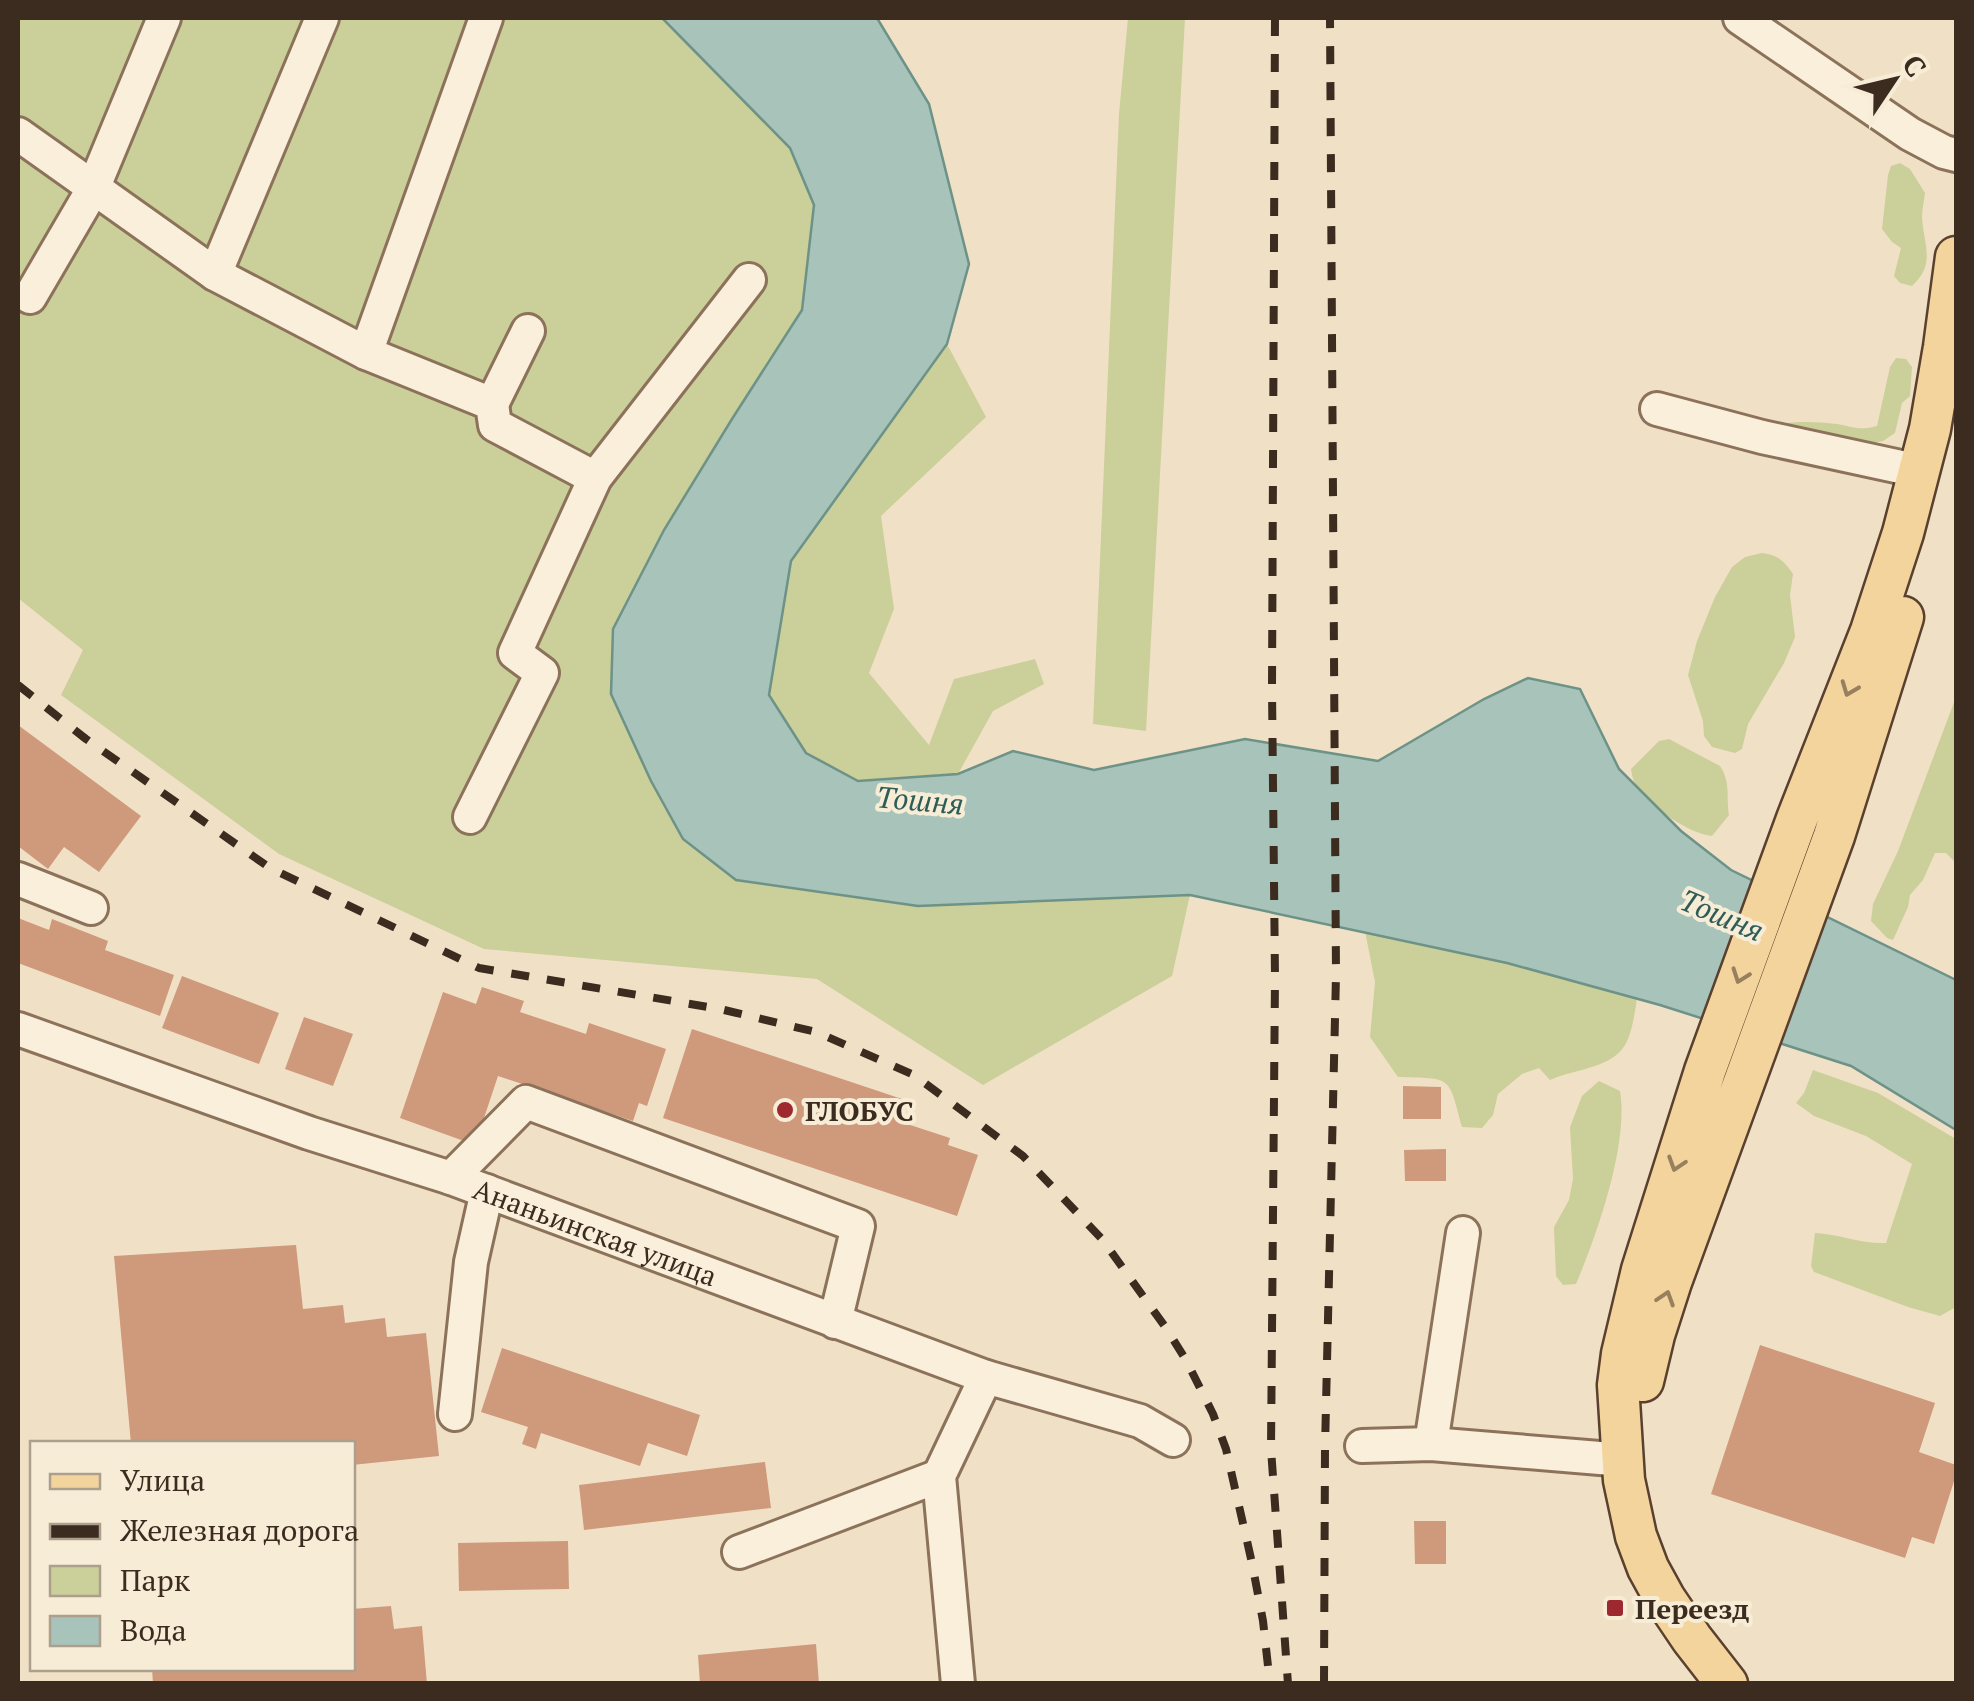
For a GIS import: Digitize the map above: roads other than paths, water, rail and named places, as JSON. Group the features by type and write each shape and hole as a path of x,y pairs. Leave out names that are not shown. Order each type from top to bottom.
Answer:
{"main road":[{"path":"1727,1684 1677,1618 1648,1568 1626,1495 1618,1385 1642,1270 1705,1071 1871,631 1903,532 1930,429 1956,256"},
{"path":"1624,1460 1665,1300 1834,836 1935,510 1956,420"}],"street":[{"path":"30,297 93,189 164,18"},
{"path":"215,274 322,18"},
{"path":"366,353 486,18"},
{"path":"1740,18 1910,134 1956,156"},
{"path":"18,134 215,274 366,353 492,404"},
{"path":"470,817 542,673 515,653 596,478 750,280"},
{"path":"528,331 492,404 495,425 596,478"},
{"path":"1657,409 1762,437 1919,470"},
{"path":"18,879 91,908"},
{"name":"Ананьинская улица","path":"18,1030 309,1133 452,1178 986,1377 1140,1421 1173,1440"},
{"path":"452,1178 526,1102 803,1205 858,1226 835,1322"},
{"path":"455,1414 471,1262 487,1191"},
{"path":"1431,1444 1463,1234"},
{"path":"958,1684 939,1476 986,1377"},
{"path":"1362,1446 1431,1444 1624,1460"},
{"path":"739,1552 939,1476"}],"water":[{"name":"Тошня","path":"662,18 877,18 929,104 969,264 947,344 791,561 769,695 806,753 858,781 958,774 1013,751 1094,770 1245,739 1378,761 1528,678 1580,689 1619,769 1681,831 1731,870 1956,980 1956,1130 1851,1066 1660,1005 1507,963 1190,895 918,906 736,880 683,839 611,694 613,629 664,530 802,310 814,205 790,148"}],"railway":[{"path":"1275,18 1271,1449 1288,1684"},
{"path":"1324,1684 1336,975 1330,18"},
{"path":"18,685 86,739 270,868 479,968 720,1009 816,1032 914,1075 1023,1156 1102,1239 1166,1328 1213,1414 1226,1449 1252,1563 1270,1684"}],"place":[{"name":"ГЛОБУС","path":"785,1110"},
{"name":"Переезд","path":"1615,1608"}]}
